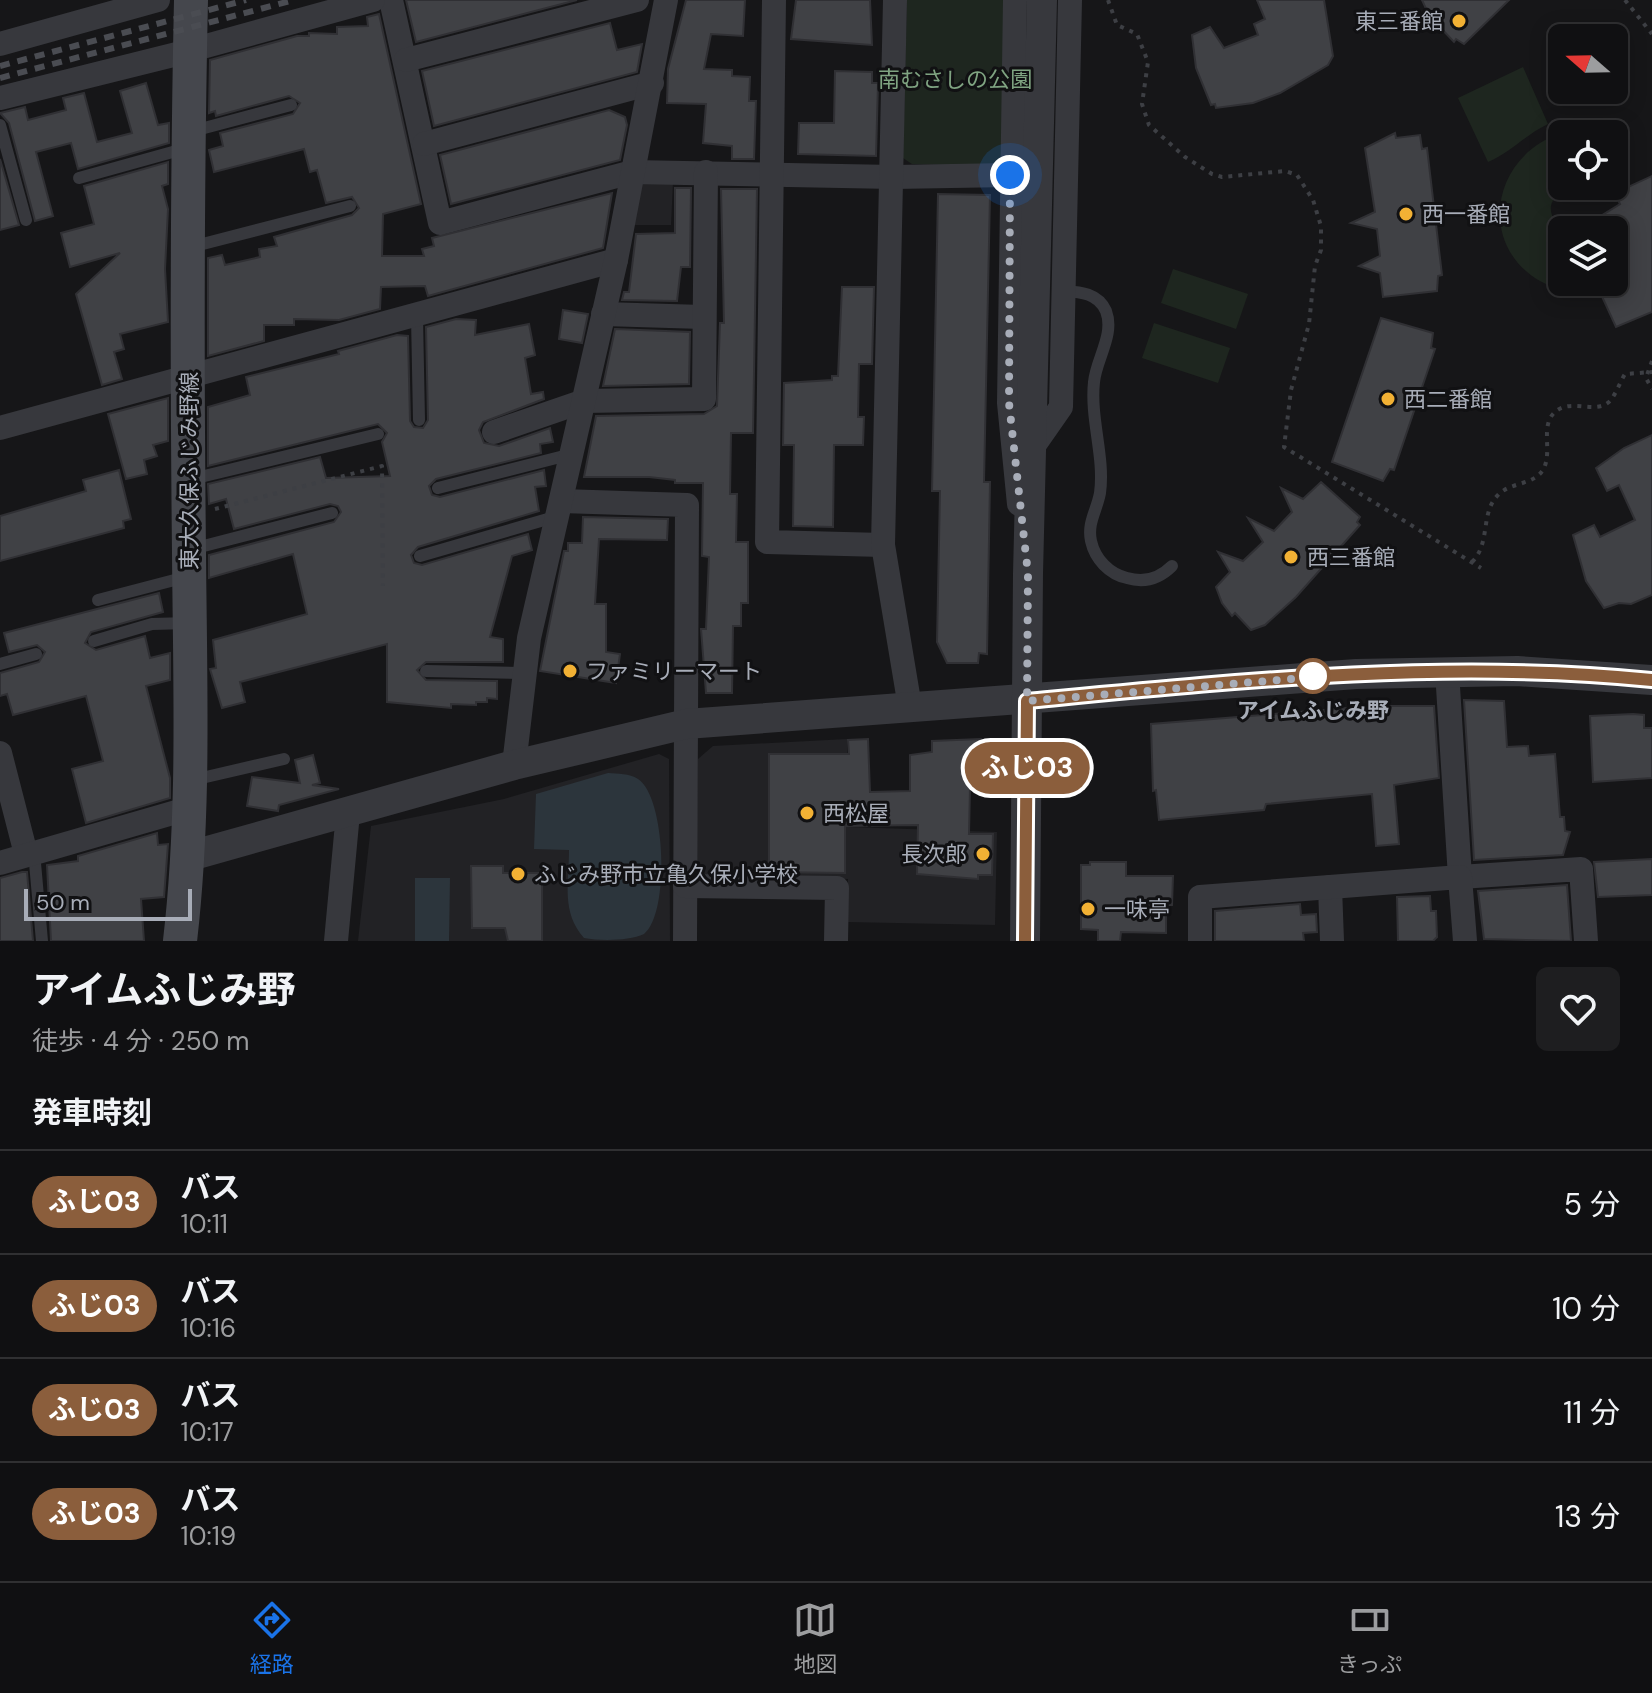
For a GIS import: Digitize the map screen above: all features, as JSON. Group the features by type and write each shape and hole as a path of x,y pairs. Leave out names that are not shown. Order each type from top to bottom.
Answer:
{"main road":[{"name":"東大久保ふじみ野線","path":"180,941 190,856 188,378 191,0"}],"street":[{"path":"0,44 105,8 158,0"},
{"path":"0,98 373,0"},
{"path":"391,0 440,223 632,172 894,177 1010,175"},
{"path":"406,60 637,0"},
{"path":"514,765 523,673 616,260 666,0"},
{"path":"774,0 767,542 883,545"},
{"path":"895,0 894,177 883,545 910,707"},
{"path":"1015,0 1009,403 1028,574"},
{"path":"1025,941 1028,574 1042,0"},
{"path":"1031,450 1061,407 1070,0"},
{"path":"424,144 652,83"},
{"path":"494,432 584,401 704,399 706,172"},
{"path":"0,428 417,317 616,260"},
{"path":"603,314 703,317"},
{"path":"560,508 687,505 685,941"},
{"path":"1447,671 1465,941"},
{"path":"190,856 514,765 686,724 741,728 910,707 1027,701 1269,679 1517,671 1652,680"},
{"path":"0,753 30,853"},
{"path":"0,863 190,795"},
{"path":"336,941 348,813"},
{"path":"1200,941 1200,897 1581,869 1586,941"},
{"path":"685,886 741,881 837,888 836,941"},
{"path":"1330,887 1332,941"}],"lane":[{"path":"79,178 291,105"},
{"path":"0,125 26,220"},
{"path":"190,247 350,206"},
{"path":"1064,291 1096,298 1105,308 1108,321 1094,384 1100,494 1089,527 1091,542 1104,566 1116,575 1149,580 1172,566"},
{"path":"417,317 419,420"},
{"path":"189,480 378,434"},
{"path":"438,488 572,454"},
{"path":"420,556 560,508"},
{"path":"98,600 189,563 332,513"},
{"path":"94,641 152,624 190,623"},
{"path":"0,664 36,654"},
{"path":"426,671 523,673"},
{"path":"190,795 284,759"},
{"path":"30,853 42,941"}],"path":[{"path":"1108,0 1117,25 1137,34 1148,62 1142,104 1149,125 1185,157 1212,174 1222,177 1285,171 1297,175 1313,200 1321,226 1321,250 1315,266 1309,324 1291,390 1284,447 1481,568"},
{"path":"1625,0 1652,34"},
{"path":"1652,361 1647,383 1652,389"},
{"path":"1472,562 1484,546 1490,510 1499,494 1536,477 1545,466 1548,425 1554,413 1570,404 1593,406 1609,402 1625,374 1649,372"}],"shaded area":[{"path":"647,180 673,182 671,225 633,225 641,185"},
{"path":"847,739 849,827 997,832 995,925 847,922 848,879 702,877 696,871 698,759 713,746"},
{"name":"ふじみ野市立亀久保小学校","path":"659,754 669,759 670,941 358,941 371,826 504,799"},
{"path":"608,773 635,777 647,790 659,831 661,881 658,904 644,934 598,940 584,938 572,918 568,897 569,850 534,849 536,794"},
{"path":"415,878 450,878 449,941 415,941"}],"green space":[{"name":"南むさしの公園","path":"907,0 1007,0 1005,159 998,166 912,164 903,158"},
{"path":"1523,67 1548,124 1488,162 1458,98"},
{"path":"1548,140 1548,200 1554,200 1552,216 1548,216 1548,284 1532,276 1513,257 1503,235 1500,211 1504,187 1516,165 1535,146"},
{"path":"1173,269 1248,294 1236,329 1161,303"},
{"path":"1154,323 1230,348 1218,383 1142,358"}],"building":[{"path":"406,0 577,0 416,42"},
{"path":"686,0 745,0 743,36 711,34 704,69 732,70 732,76 750,77 749,101 756,101 754,159 732,159 732,146 703,143 706,104 667,103 668,69"},
{"path":"796,0 870,0 872,45 791,39"},
{"path":"1257,0 1324,0 1333,56 1328,65 1280,93 1253,103 1216,108 1215,104 1211,105 1196,68 1192,35 1210,27 1224,48 1258,35 1254,24 1265,19"},
{"name":"東三番館","path":"1422,0 1509,0 1464,44 1456,39 1454,42 1438,25 1435,28"},
{"path":"379,14 421,204 383,214 382,256 424,256 422,249 434,246 432,238 612,193 603,248 428,296 425,286 381,287 380,309 339,320 294,319 294,325 264,325 264,341 208,356 208,258 222,255 225,265 260,257 259,249 277,246 274,237 352,215 359,208 352,197 326,203 317,170 310,172 304,149 214,172 209,150 223,146 220,133 293,114 300,103 289,96 216,116 215,111 209,113 210,60 297,36 309,36 309,33 337,34 337,27 368,26 367,17"},
{"path":"610,23 617,50 642,44 637,72 434,126 422,71"},
{"path":"835,71 872,72 872,83 878,83 876,156 798,154 799,123 834,123"},
{"path":"146,83 158,125 169,123 169,143 78,169 71,143 36,152 53,216 35,221 9,123 0,113 25,107 28,120 66,110 63,98 84,93 97,142 132,133 120,91"},
{"path":"609,110 625,117 627,125 620,160 451,204 440,155"},
{"name":"西一番館","path":"1395,133 1396,138 1420,135 1422,149 1427,148 1442,275 1438,276 1437,291 1383,297 1380,273 1359,266 1380,256 1377,229 1351,223 1375,212 1365,148"},
{"path":"0,159 19,225 0,230"},
{"path":"168,162 168,184 162,186 168,209 165,269 168,322 120,334 124,349 114,352 122,379 102,385 76,294 120,253 70,267 61,233 94,224 84,186"},
{"path":"1652,176 1652,312 1616,327 1602,296 1628,296 1628,216 1601,216 1620,204 1618,200 1628,200 1628,187"},
{"path":"675,188 691,188 690,267 681,267 677,301 622,300 624,292 629,292 636,234 675,233"},
{"path":"721,189 757,189 753,433 731,433 730,494 737,494 736,542 748,542 748,603 741,603 741,626 733,626 732,693 706,693 701,629 706,629 709,557 702,556 703,483 675,483 675,480 649,477 584,477 596,416 704,414 717,406 720,323 724,323"},
{"path":"938,194 990,195 984,482 990,482 987,654 979,653 978,663 947,663 937,642 940,491 932,491"},
{"path":"842,287 874,287 872,364 859,364 858,417 864,417 863,445 834,445 833,527 793,526 794,445 783,445 784,383 832,380 832,376 838,376"},
{"path":"563,310 588,314 582,343 559,339"},
{"name":"西二番館","path":"1381,318 1433,333 1431,348 1435,349 1394,470 1390,469 1383,481 1332,462"},
{"path":"456,319 476,320 475,335 529,324 535,355 525,358 531,394 543,392 544,399 483,422 479,430 484,443 499,446 550,428 553,442 540,444 541,453 436,479 429,486 432,495 440,497 544,470 546,486 535,487 539,511 418,547 411,555 414,563 422,565 528,534 532,550 512,556 490,637 503,639 503,662 426,662 417,670 426,680 497,681 497,699 487,698 487,702 476,702 476,705 451,704 451,708 387,702 387,644 240,682 245,702 222,708 210,669 216,668 213,640 307,614 293,554 209,578 209,555 334,522 341,512 338,506 330,504 234,529 226,499 209,504 208,484 320,457 326,478 390,476 382,442 387,433 378,424 208,466 208,407 250,395 246,377 339,354 338,351 397,335 408,336 410,421 414,427 423,428 428,420 426,327"},
{"path":"615,329 690,332 689,384 603,386"},
{"path":"168,398 168,441 153,445 157,456 144,460 147,474 126,479 108,414"},
{"path":"1652,435 1652,595 1631,604 1619,603 1604,608 1586,581 1573,535 1594,525 1600,537 1635,520 1619,485 1607,491 1596,468 1624,448"},
{"path":"119,470 131,519 123,521 124,528 0,561 0,516 86,491 83,480"},
{"name":"西三番館","path":"1321,482 1360,517 1357,522 1360,525 1296,597 1265,625 1251,630 1235,613 1232,616 1222,603 1216,587 1230,572 1218,552 1243,561 1263,542 1248,518 1274,531 1292,512 1281,488 1303,499"},
{"path":"583,517 668,519 667,540 599,539 595,604 606,604 606,652 620,654 616,683 540,671 564,551 568,551 568,543 582,543"},
{"path":"159,593 163,612 91,632 85,643 96,650 145,636 150,658 170,653 170,680 146,686 170,778 170,798 86,823 72,769 103,761 86,696 13,715 7,694 0,696 0,673 39,662 45,652 37,645 9,652 4,633"},
{"path":"1464,700 1504,701 1507,747 1528,746 1529,756 1555,754 1560,817 1564,817 1565,831 1570,832 1563,855 1474,860"},
{"path":"1373,706 1434,706 1439,778 1394,785 1399,844 1376,846 1372,794 1266,804 1264,810 1159,820 1156,790 1153,791 1151,724"},
{"path":"1644,715 1644,728 1652,728 1652,778 1593,782 1590,716"},
{"path":"868,739 870,792 910,791 910,755 932,752 932,741 981,739 985,742 984,788 970,788 969,834 993,834 992,875 978,875 978,879 917,874 918,825 845,826 845,873 769,872 769,754 849,754 848,740"},
{"path":"313,755 320,783 312,785 339,789 279,805 278,811 247,806 252,777 300,783 295,760"},
{"path":"157,833 158,845 168,844 164,897 141,899 144,941 51,941 47,865 78,861 78,856"},
{"path":"1652,859 1652,895 1598,897 1594,862"},
{"path":"1090,862 1126,862 1126,876 1173,876 1172,905 1166,905 1166,933 1121,932 1120,941 1098,941 1098,930 1081,929 1081,865 1090,865"},
{"path":"471,866 503,866 503,873 542,873 542,941 508,941 505,928 472,928"},
{"path":"27,872 33,941 0,941 0,878"},
{"path":"1567,885 1571,941 1484,939 1478,891"},
{"path":"1430,896 1431,911 1436,911 1437,937 1433,941 1398,941 1397,897"},
{"path":"1300,904 1301,915 1316,914 1317,932 1303,933 1304,941 1215,941 1215,911"}],"railway":[{"path":"0,66 246,0"},
{"path":"0,78 294,0"}],"bus line":[{"name":"ふじ03","path":"1025,941 1027,701 1356,674 1517,671 1652,680"}],"place":[{"name":"東三番館","path":"1459,21"},
{"name":"西一番館","path":"1406,214"},
{"name":"西二番館","path":"1388,399"},
{"name":"西三番館","path":"1291,557"},
{"name":"ファミリーマート","path":"570,671"},
{"name":"アイムふじみ野","path":"1313,676"},
{"name":"西松屋","path":"807,813"},
{"name":"長次郎","path":"983,854"},
{"name":"ふじみ野市立亀久保小学校","path":"518,874"},
{"name":"一味亭","path":"1088,909"}],"route":[{"path":"1010,175 1009,403 1028,574 1027,701 1327,676 1313,676"}]}
